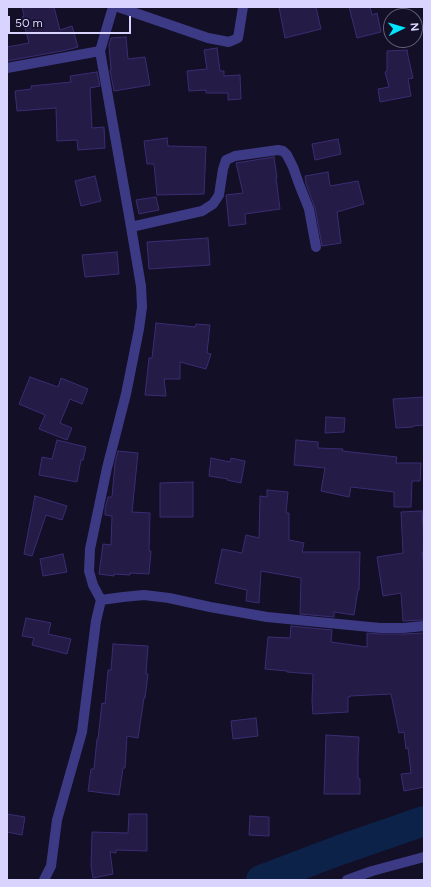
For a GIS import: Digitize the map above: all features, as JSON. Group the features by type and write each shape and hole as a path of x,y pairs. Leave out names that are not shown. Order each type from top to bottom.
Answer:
{"street":[{"path":"44,880 51,866 57,820 82,732 96,621 101,600 93,585 89,571 90,549 107,468 126,394 142,307 132,227 100,51 114,7"},
{"path":"118,7 208,38 229,42 238,38 243,7"},
{"path":"7,68 100,51"},
{"path":"132,227 202,211 213,204 219,195 223,168 226,160 235,156 278,150 287,155 293,167 309,209 316,247"},
{"path":"101,600 144,595 169,598 267,617 380,628 424,626"},
{"path":"347,880 424,857"}],"building":[{"path":"22,7 54,7 60,30 72,26 78,47 7,61 7,47 29,43 22,17 24,16"},
{"path":"279,7 316,7 321,29 285,38"},
{"path":"349,7 370,7 372,15 377,13 381,32 357,38"},
{"path":"126,37 128,59 145,57 150,85 114,91 110,70 109,45 111,38"},
{"path":"217,48 220,71 224,71 224,76 240,75 241,99 228,100 228,93 206,93 206,90 189,91 187,71 207,69 204,50"},
{"path":"407,50 413,78 408,79 411,96 380,102 378,89 389,87 385,72 387,71 387,51"},
{"path":"97,72 100,86 90,88 92,128 104,127 105,148 78,150 77,140 57,141 56,108 17,111 15,91 31,89 31,86 71,82 70,76"},
{"path":"167,138 168,146 206,147 204,194 157,195 154,164 147,164 144,141"},
{"path":"338,139 341,154 315,160 312,144"},
{"path":"274,157 280,209 245,214 246,224 229,226 226,195 243,193 236,163"},
{"path":"328,172 330,186 358,181 364,204 337,212 341,243 322,246 315,208 306,184 305,176"},
{"path":"95,176 101,201 81,206 75,181"},
{"path":"156,197 159,210 139,214 136,200"},
{"path":"208,238 210,265 149,269 147,242"},
{"path":"117,252 119,274 85,277 82,255"},
{"path":"156,323 195,327 196,324 210,325 207,353 211,354 206,369 180,362 180,379 164,379 166,396 145,395 149,358 152,358"},
{"path":"30,377 58,387 61,378 88,389 82,404 70,399 60,423 72,428 67,440 39,429 45,415 19,404"},
{"path":"424,397 424,425 396,428 393,399"},
{"path":"326,417 345,418 344,432 325,433"},
{"path":"57,440 86,447 83,460 81,460 77,482 39,475 42,457 52,459"},
{"path":"296,440 318,442 318,448 343,449 342,451 397,457 396,463 421,463 420,481 412,481 411,507 394,507 394,492 351,487 349,497 321,491 325,468 294,465"},
{"path":"118,451 138,453 132,512 150,513 149,551 151,551 149,574 130,573 130,575 114,574 114,576 99,574 103,544 111,545 112,516 105,515 105,509 108,497 112,497 115,463"},
{"path":"211,458 230,462 231,458 245,461 241,483 209,476"},
{"path":"193,482 193,517 160,517 160,483"},
{"path":"267,490 288,492 286,513 289,513 289,540 304,543 302,552 360,552 359,590 354,615 334,612 334,617 300,614 301,578 261,571 259,603 246,601 247,590 215,583 222,549 242,553 246,535 259,538 260,496 267,497"},
{"path":"35,496 67,506 62,520 46,515 32,556 24,554"},
{"path":"422,511 424,540 424,552 422,552 424,567 424,620 403,621 401,593 383,596 377,557 403,553 401,512"},
{"path":"63,554 67,572 43,576 40,559"},
{"path":"26,618 51,623 48,634 71,639 67,654 32,645 34,638 22,636"},
{"path":"291,626 332,630 331,642 367,647 367,633 424,633 424,787 404,791 401,774 411,773 408,748 406,749 404,732 399,733 391,694 350,696 348,697 348,712 313,714 313,674 265,669 268,637 290,638"},
{"path":"113,644 148,646 146,674 148,674 138,738 127,736 125,768 123,768 119,795 88,791 91,769 94,769 102,703 105,704 108,670 111,670"},
{"path":"256,718 258,736 233,739 231,721"},
{"path":"326,735 359,737 358,778 360,779 360,794 324,794"},
{"path":"7,814 25,817 22,835 7,832"},
{"path":"129,814 147,814 147,851 116,850 116,853 110,852 113,874 93,878 91,866 92,832 128,833"},
{"path":"250,816 269,817 269,836 249,835"}],"waterway":[{"path":"261,880 340,850 424,821"}]}
